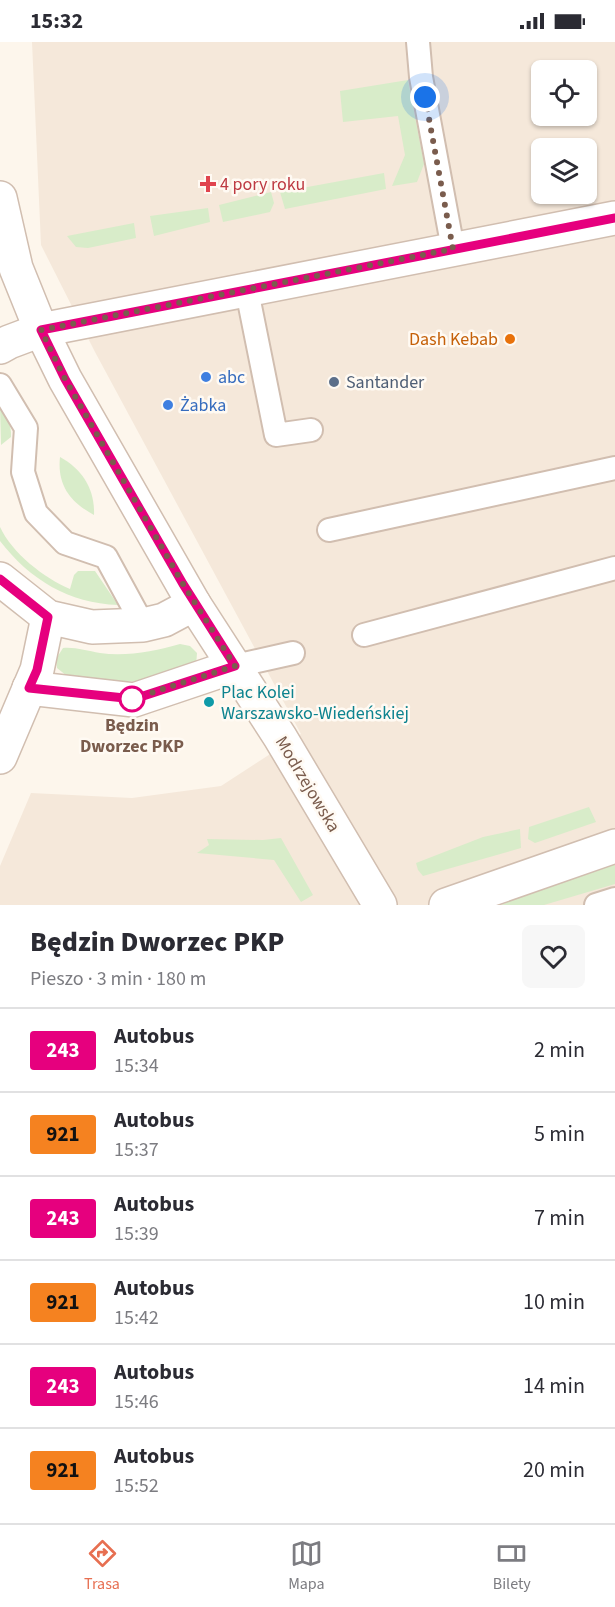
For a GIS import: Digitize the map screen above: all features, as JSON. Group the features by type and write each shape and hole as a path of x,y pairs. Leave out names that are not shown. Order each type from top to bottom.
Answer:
{"street":[{"name":"Modrzejowska","path":"0,198 8,270 65,379 194,604 280,736 380,905"},
{"path":"0,347 41,330 615,218"},
{"path":"0,579 48,617 92,627 143,625 164,620 194,604"},
{"path":"0,757 37,670 48,617"},
{"path":"29,688 134,699 235,666"},
{"path":"446,905 615,846"}],"lane":[{"path":"418,42 421,77 453,249"},
{"path":"247,291 276,435 311,430"},
{"path":"0,385 26,428 23,472 36,513 65,543 106,557 143,625"},
{"path":"329,530 615,468"},
{"path":"363,635 615,568"},
{"path":"235,666 293,653"},
{"path":"596,905 615,899"}],"shaded area":[{"path":"32,42 615,42 615,905 0,905 0,866 31,793 132,798 221,786 301,734 95,352 41,245"}],"green space":[{"path":"408,80 424,164 417,182 392,186 405,155 398,116 343,122 340,91"},
{"path":"384,173 386,189 285,209 280,192"},
{"path":"271,192 274,203 270,212 223,222 219,205"},
{"path":"208,208 210,222 154,236 150,216"},
{"path":"134,223 136,238 88,248 76,247 67,236"},
{"path":"0,406 11,428 11,437 1,445"},
{"path":"60,457 75,467 86,481 92,497 94,515 78,504 67,492 61,476"},
{"path":"0,527 12,546 30,564 70,589 74,575 78,571 95,571 118,605 83,600 52,587 38,578 24,567 0,541"},
{"path":"180,644 190,646 197,653 196,666 160,681 98,682 67,676 57,668 56,659 63,648 130,654"},
{"path":"589,807 596,822 535,843 528,839 529,827"},
{"path":"520,829 521,848 423,876 418,870 416,863 483,837"},
{"path":"281,838 313,895 301,902 274,860 197,853 209,845 207,839"},
{"path":"615,852 615,884 544,905 501,905 506,903 518,887"}],"bus line":[{"name":"243","path":"0,579 48,617 37,670 29,688 134,699 235,666 194,604 65,379 41,330 107,319 615,218"}],"place":[{"name":"4 pory roku","path":"208,184"},
{"name":"Dash Kebab","path":"510,339"},
{"name":"abc","path":"206,377"},
{"name":"Santander","path":"334,382"},
{"name":"Żabka","path":"168,405"},
{"name":"Będzin Dworzec PKP","path":"132,699"},
{"name":"Plac Kolei Warszawsko-Wiedeńskiej","path":"209,702"}],"route":[{"path":"132,699 235,666 194,604 65,379 41,330 107,319 453,249 425,97"}]}
